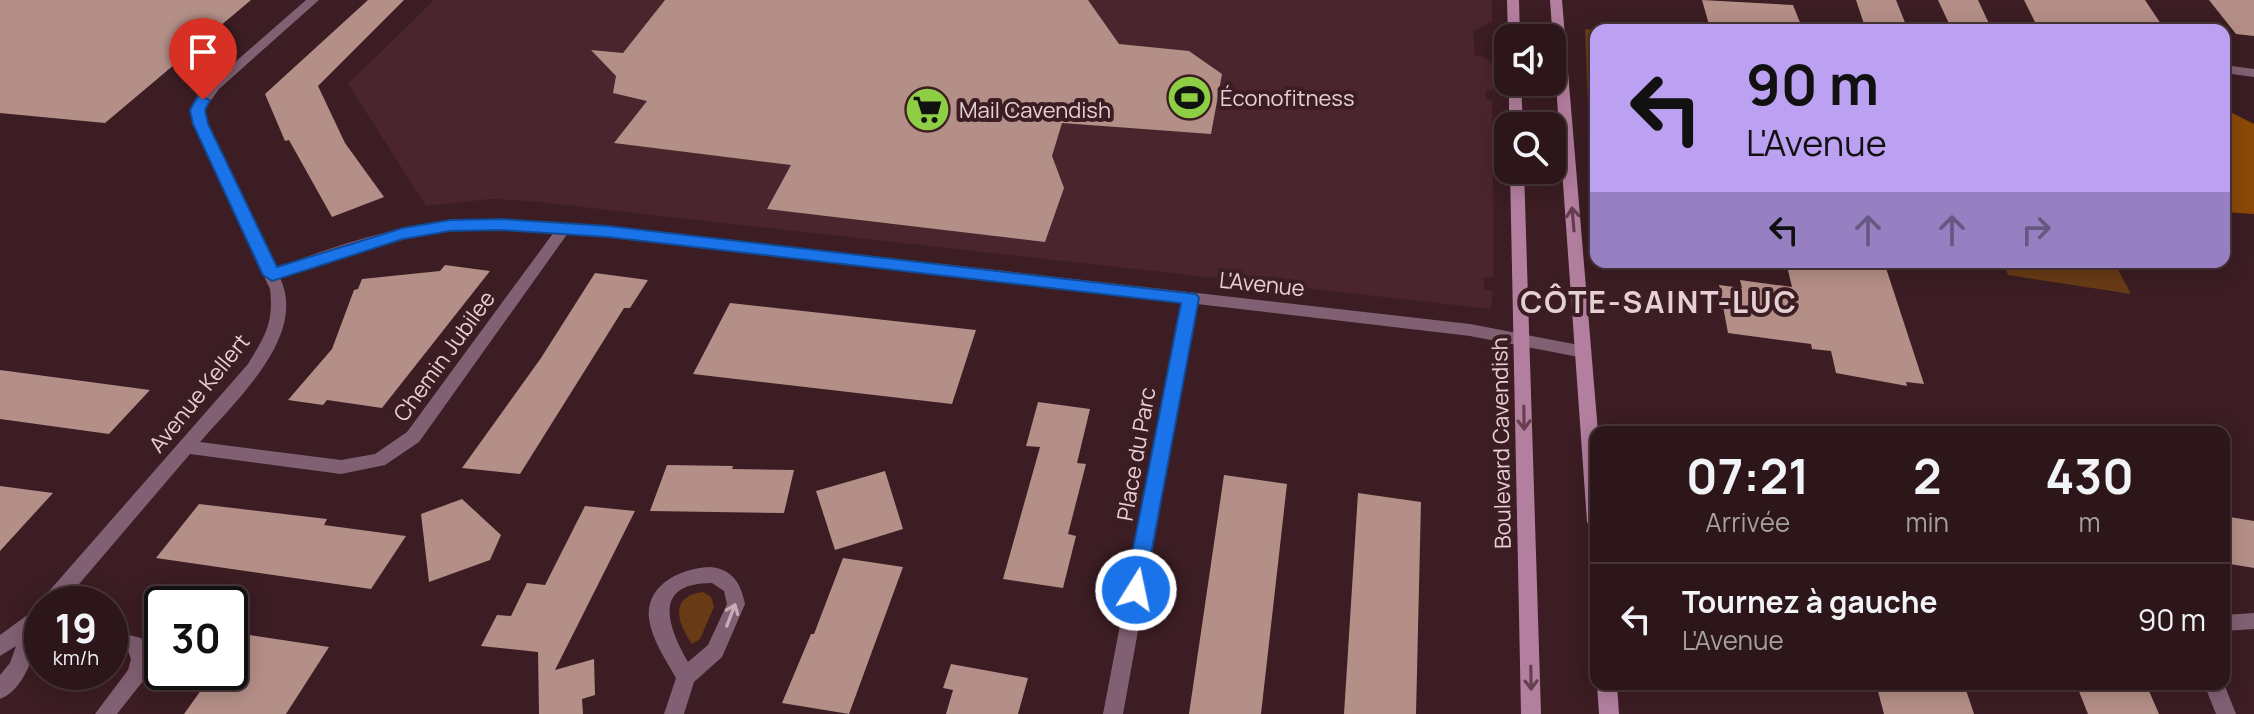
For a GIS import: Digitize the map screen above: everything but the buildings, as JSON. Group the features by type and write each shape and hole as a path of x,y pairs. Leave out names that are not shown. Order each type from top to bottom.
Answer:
{"main road":[{"path":"1513,0 1514,24"},
{"path":"1556,0 1590,437"},
{"name":"Boulevard Cavendish","path":"1517,184 1531,714"},
{"path":"1607,690 1609,714"}],"street":[{"name":"Avenue Kellert","path":"66,586 242,383 271,342 281,301 272,275 200,124 197,110 215,86 313,0"},
{"path":"2230,70 2254,73"},
{"name":"L'Avenue","path":"272,275 346,249 439,227 481,224 564,229 1470,330 1584,352"},
{"name":"Chemin Jubilee","path":"188,447 341,467 365,465 391,454 424,423 564,229"},
{"name":"Place du Parc","path":"1113,714 1190,298"},
{"path":"674,714 686,677 715,651 736,604 732,587 716,575 680,581 665,593 657,609 660,626 686,677"},
{"path":"2230,623 2254,621"},
{"path":"0,647 24,631"},
{"path":"128,643 134,644 141,659 136,675 128,685"},
{"path":"0,690 19,668 24,656"},
{"path":"105,714 124,690"},
{"path":"2216,690 2226,714"}],"shaded area":[{"path":"434,0 1492,0 1492,22 1473,31 1475,55 1486,58 1493,67 1493,91 1486,90 1486,99 1492,101 1494,277 1484,277 1484,289 1493,291 1491,309 529,201 490,199 426,206 348,84"},
{"path":"1585,29 1590,29 1589,131"},
{"path":"2230,112 2254,124 2254,214 2230,212"},
{"path":"2005,268 2117,268 2131,294 2008,275"},
{"path":"703,592 711,597 714,607 700,639 692,644 679,612 685,599"}],"place":[{"name":"Éconofitness","path":"1189,98"},
{"name":"Mail Cavendish","path":"928,110"}],"district":[{"name":"CÔTE-SAINT-LUC","path":"1659,303"}],"route":[{"path":"203,100 197,110 200,124 272,275 374,241 424,229 465,224 608,231 1190,298 1136,590"}]}
